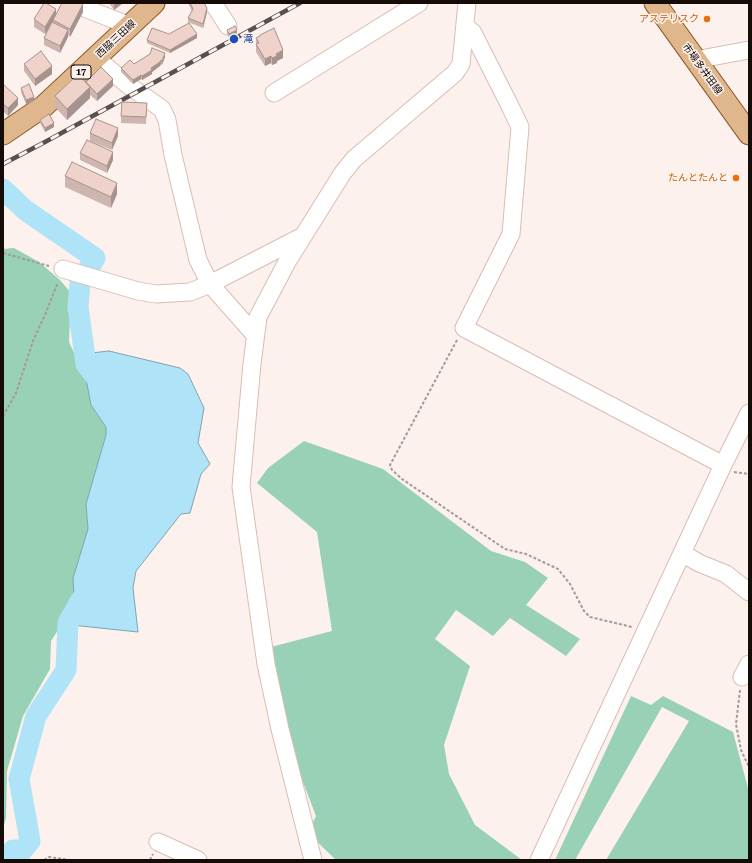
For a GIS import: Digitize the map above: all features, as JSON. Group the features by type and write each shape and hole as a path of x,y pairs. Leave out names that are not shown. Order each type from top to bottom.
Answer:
{"main road":[{"name":"西脇三田線","path":"3,134 44,106 154,3"},
{"name":"市場多井田線","path":"655,3 749,134"}],"street":[{"path":"72,3 130,26"},
{"path":"213,3 228,26"},
{"path":"274,93 419,3"},
{"path":"313,860 280,729 266,664 241,487 255,335 258,318 287,262 342,174 354,159 455,74 461,64 467,3"},
{"path":"465,26 472,33 520,127 510,234 464,328 723,465"},
{"path":"695,60 749,50"},
{"path":"96,58 128,85 162,109 167,120 173,155 198,260 210,284 255,335"},
{"path":"63,269 138,292 156,294 190,292 210,284 303,236"},
{"path":"539,860 723,465 749,413"},
{"path":"682,553 699,563 726,574 749,592"},
{"path":"158,842 198,860"}],"path":[{"path":"3,253 63,269 45,316 33,341 16,393 3,416"},
{"path":"464,328 390,464 392,470 402,479 505,549 526,554 558,570 570,584 584,611 590,617 646,630"},
{"path":"745,670 736,724 741,750 749,767"},
{"path":"44,860 49,857 69,860"}],"green space":[{"path":"14,248 39,262 60,280 71,293 69,342 86,379 91,405 106,427 106,435 86,504 88,529 73,578 74,596 62,624 51,641 50,669 23,716 7,771 6,818 3,828 3,249"},
{"path":"304,441 383,469 491,551 525,562 548,578 526,605 580,639 566,656 510,618 493,636 456,610 435,639 470,666 444,745 449,774 475,825 522,860 336,860 308,833 316,816 280,722 271,647 332,631 317,532 257,483 268,468"},
{"path":"631,696 651,705 663,696 733,732 749,792 749,860 606,860 689,721 662,707 575,860 555,860"}],"water":[{"path":"109,351 180,368 188,374 204,408 198,443 210,464 201,474 190,513 181,514 136,571 133,588 138,632 62,624 74,596 73,578 88,529 86,504 106,435 106,427 91,405 86,379 76,357 91,356 91,353"}],"building":[{"path":"44,3 56,9 45,27 34,19"},
{"path":"62,3 83,4 70,29 53,20"},
{"path":"190,3 204,3 207,8 203,24 188,18 193,9"},
{"path":"52,22 68,30 60,46 44,38"},
{"path":"189,23 197,34 170,50 147,40 152,28 169,34"},
{"path":"235,26 237,30 229,34 227,30"},
{"path":"274,28 283,50 276,54 277,56 272,58 271,56 265,59 256,44 259,43 256,38"},
{"path":"152,48 165,53 162,61 161,60 151,68 152,70 133,80 121,68 130,60 134,64 150,54"},
{"path":"41,51 52,66 35,79 24,64"},
{"path":"101,67 113,79 97,94 86,82"},
{"path":"78,74 90,87 67,109 55,96"},
{"path":"29,84 34,97 26,100 21,88"},
{"path":"4,85 18,98 8,108 3,104"},
{"path":"122,102 147,103 146,117 121,116"},
{"path":"49,114 54,123 45,128 40,120"},
{"path":"96,119 118,128 112,143 90,133"},
{"path":"87,140 113,152 107,166 80,153"},
{"path":"72,162 117,183 111,197 65,176"}],"waterway":[{"path":"3,189 25,210 95,258 86,273"},
{"path":"82,280 80,283 78,307 86,364 98,380"},
{"path":"8,860 8,856 13,850 22,851 30,841 19,779 36,716 66,670 68,623 81,600"}],"railway":[{"path":"3,164 300,3"}],"place":[{"name":"アステリスク","path":"707,19"},
{"name":"滝","path":"234,39"},
{"name":"たんとたんと","path":"736,178"}]}
